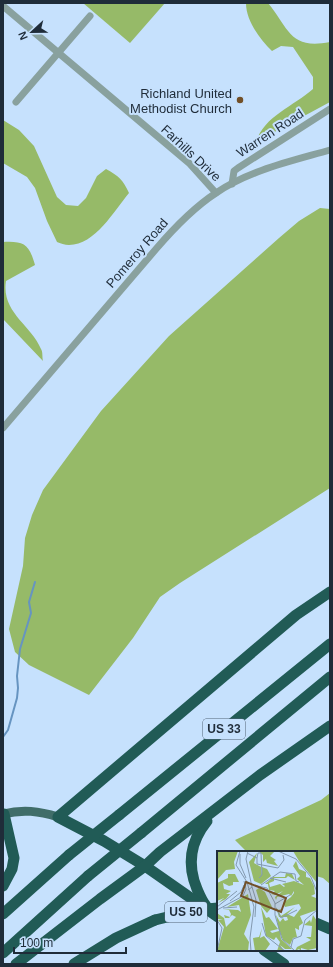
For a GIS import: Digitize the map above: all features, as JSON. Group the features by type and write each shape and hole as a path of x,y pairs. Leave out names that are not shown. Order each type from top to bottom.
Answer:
{"highway":[{"path":"216,913 104,841 58,817 296,615 330,592"},
{"name":"US 33","path":"3,914 69,854 330,644"},
{"name":"US 33","path":"3,953 88,876 330,677"},
{"path":"16,964 100,898 145,866 160,852 217,810 260,775 330,726"},
{"path":"216,913 202,901 194,883 191,863 193,848 200,829 217,810"},
{"path":"3,813 14,858 12,869 3,886"},
{"name":"US 50","path":"74,964 116,938 155,920 196,910 216,913"},
{"path":"317,923 330,929"},
{"path":"265,951 284,964"}],"main road":[{"path":"3,813 28,810 42,812 58,817"}],"street":[{"name":"Farhills Drive","path":"3,6 189,163 216,193"},
{"path":"16,102 90,16"},
{"name":"Warren Road","path":"232,184 234,171 330,109"},
{"name":"Pomeroy Road","path":"3,428 174,229 189,215 216,193 232,184 269,168 330,150"}],"green space":[{"path":"83,3 165,3 130,43"},
{"path":"246,3 268,3 286,28 298,40 316,44 330,42 330,102 256,142 260,133 273,118 313,89 313,77 293,47 281,46 272,51 267,46 251,23 248,16"},
{"path":"3,120 19,130 34,146 57,197 66,205 78,206 86,198 97,176 106,169 123,182 129,193 103,226 87,239 78,244 67,245 57,242 47,221 35,188 27,177 3,163"},
{"path":"320,208 330,209 330,488 160,597 133,638 89,695 29,665 15,652 9,629 23,566 25,538 32,515 43,490 101,411 169,336 299,221"},
{"path":"3,242 16,242 25,245 33,258 35,265 6,281 6,292 12,310 31,333 42,350 43,361 3,319"},
{"path":"330,793 330,884 323,878 317,876 317,851 246,851 235,840 321,800"}],"waterway":[{"path":"3,737 8,730 17,698 17,676 20,649 31,613 29,602 35,582"}],"place":[{"name":"Richland United Methodist Church","path":"240,100"}]}
